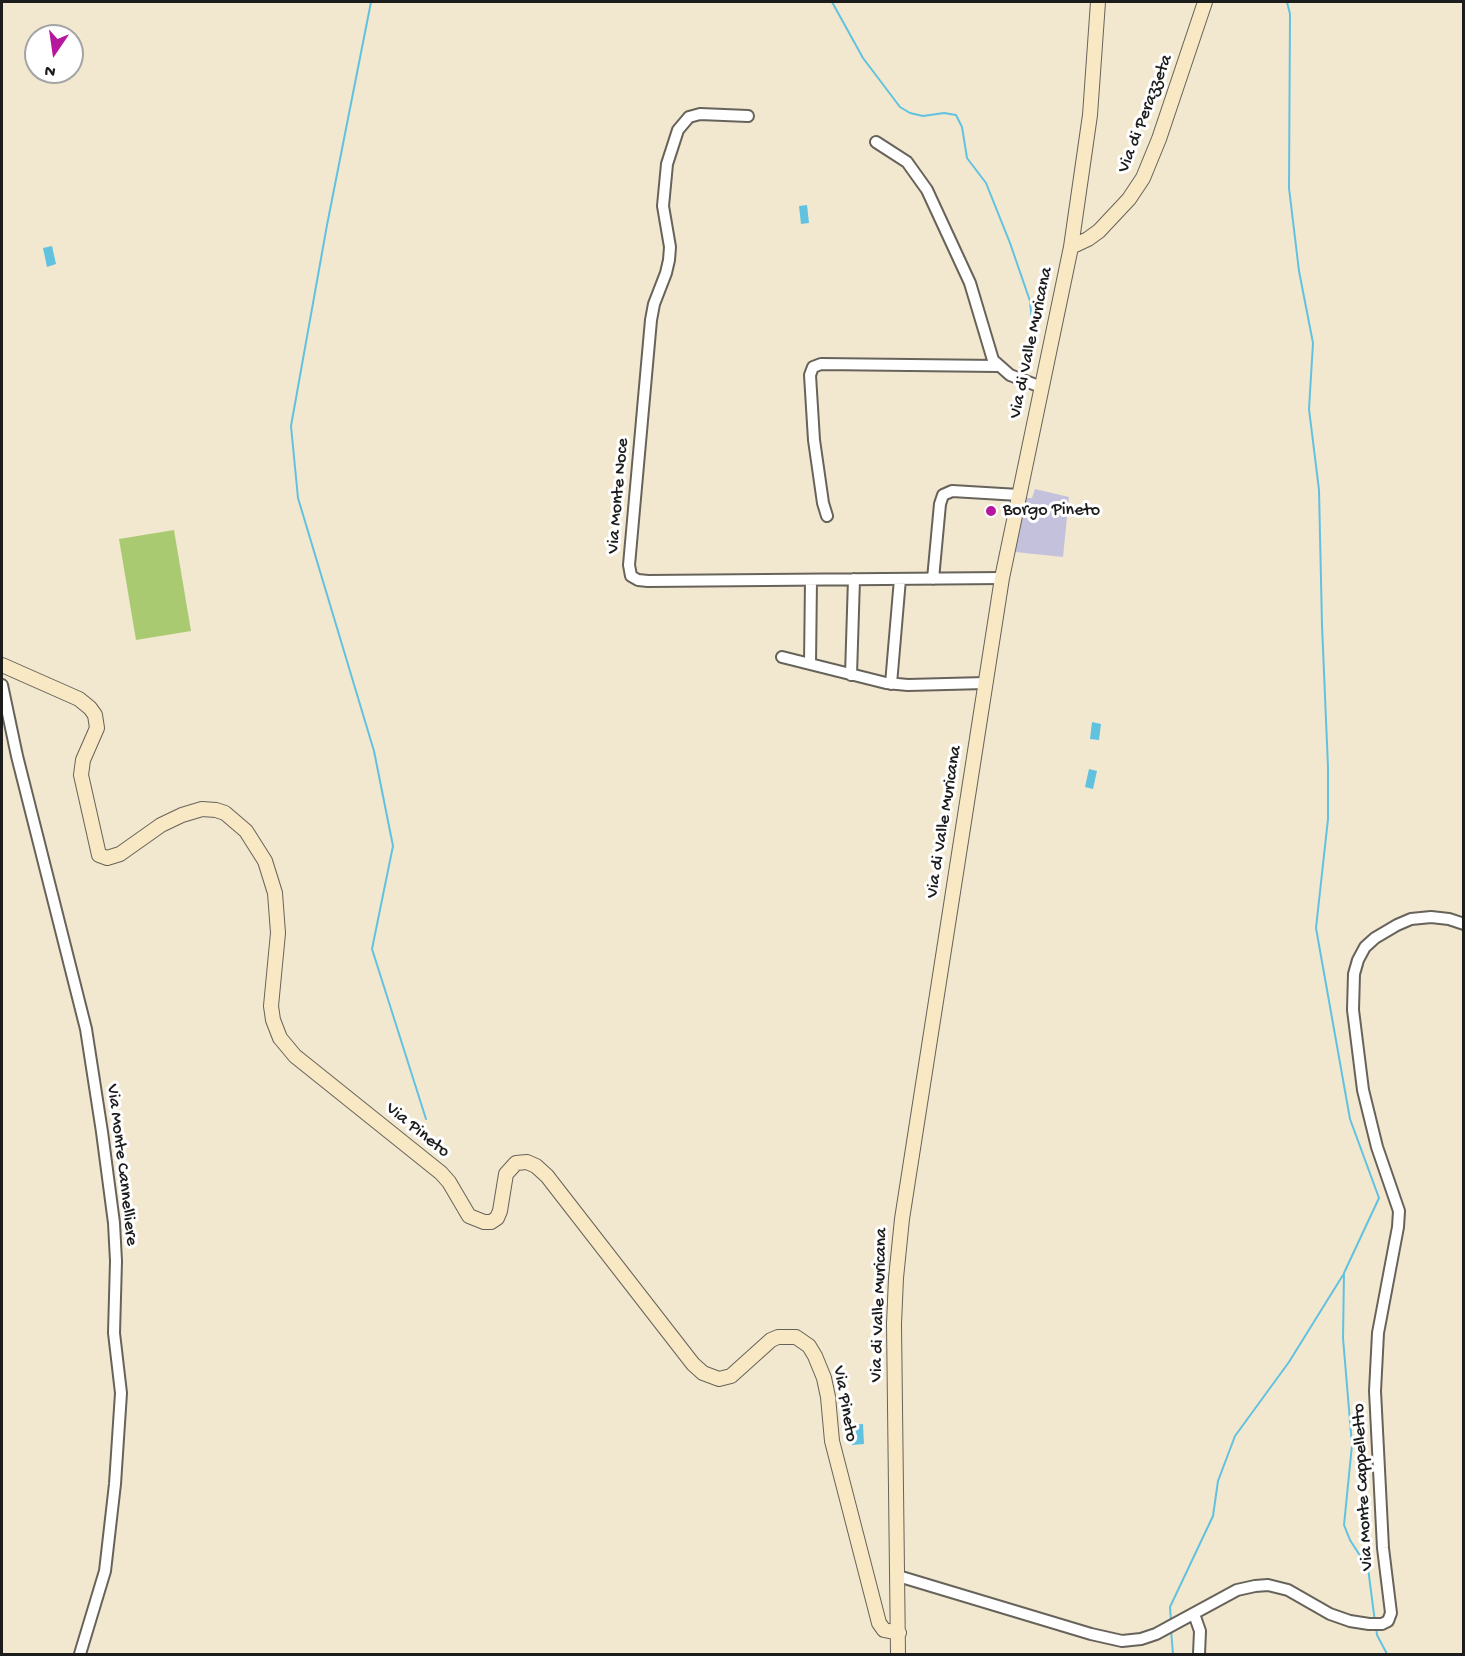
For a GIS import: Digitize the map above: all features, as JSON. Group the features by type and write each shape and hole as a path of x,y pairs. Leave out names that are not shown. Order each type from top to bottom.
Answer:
{"street":[{"name":"Via di Valle Muricana","path":"898,1654 894,1324 897,1258 903,1208 1002,578 1071,247 1091,108 1098,2"},
{"name":"Via di Perazzeta","path":"1071,247 1099,231 1129,199 1143,178 1159,139 1205,2"},
{"name":"Via Monte Noce","path":"748,116 700,114 689,117 678,130 667,164 663,206 670,247 669,260 655,298 651,320 629,571 633,578 641,581 1002,578"},
{"path":"876,142 907,162 927,190 970,284 990,355 998,366 1010,375 1041,387"},
{"path":"827,516 814,440 810,375 813,366 821,364 998,366"},
{"path":"933,579 940,504 943,495 952,491 1019,495"},
{"path":"851,675 854,579"},
{"path":"891,684 900,579"},
{"path":"810,664 811,580"},
{"path":"782,657 891,684 985,683"},
{"name":"Via Pineto","path":"2,665 78,699 95,715 97,728 81,770 99,855 107,858 120,855 167,822 202,809 225,813 246,831 264,861 275,893 278,933 271,1006 273,1020 280,1038 295,1056 441,1173 471,1217 477,1221 487,1222 497,1218 504,1177 508,1170 516,1162 531,1164 547,1176 693,1364 703,1373 716,1379 730,1376 771,1340 778,1337 796,1337 809,1346 818,1360 824,1378 832,1442 879,1623 884,1630 899,1633"},
{"name":"Via Monte Cannelliere","path":"2,685 17,756 86,1029 115,1232 114,1333 121,1393 113,1512 104,1575 80,1654"},
{"name":"Via Monte Cappelletto","path":"898,1576 1114,1640 1144,1639 1238,1590 1255,1586 1268,1586 1296,1593 1330,1614 1350,1621 1387,1623 1391,1613 1382,1536 1375,1391 1378,1333 1399,1216 1363,1090 1353,1010 1353,984 1356,965 1363,950 1390,928 1411,919 1427,917 1449,919 1464,924"},
{"path":"1194,1614 1200,1631 1198,1654"}],"shaded area":[{"path":"1035,489 1069,497 1063,557 1015,552 1025,498 1032,498"}],"green space":[{"path":"174,530 191,631 136,640 119,539"}],"water":[{"path":"807,205 809,223 801,224 799,206"},
{"path":"52,246 56,264 47,267 43,248"},
{"path":"1092,722 1101,724 1099,740 1090,739"},
{"path":"1089,769 1097,771 1093,789 1085,787"},
{"path":"863,1424 864,1444 852,1445 851,1425"}],"waterway":[{"path":"371,2 327,225 291,426 298,498 374,751 393,846 372,949 426,1119"},
{"path":"832,2 863,58 900,107 910,113 923,116 944,113 956,115 962,127 967,158 986,183 1030,301 1034,343"},
{"path":"1287,2 1290,14 1289,188 1299,271 1313,343 1309,409 1319,490 1328,767 1328,819 1316,928 1350,1119 1379,1198 1344,1273 1343,1338 1352,1445 1344,1525 1350,1540 1368,1568 1375,1622"},
{"path":"1171,1622 1170,1607 1213,1516 1218,1481 1235,1436 1289,1362 1343,1275"},
{"path":"1376,1627 1377,1635 1387,1654"},
{"path":"1171,1630 1173,1654"}],"place":[{"name":"Borgo Pineto","path":"991,511"}]}
